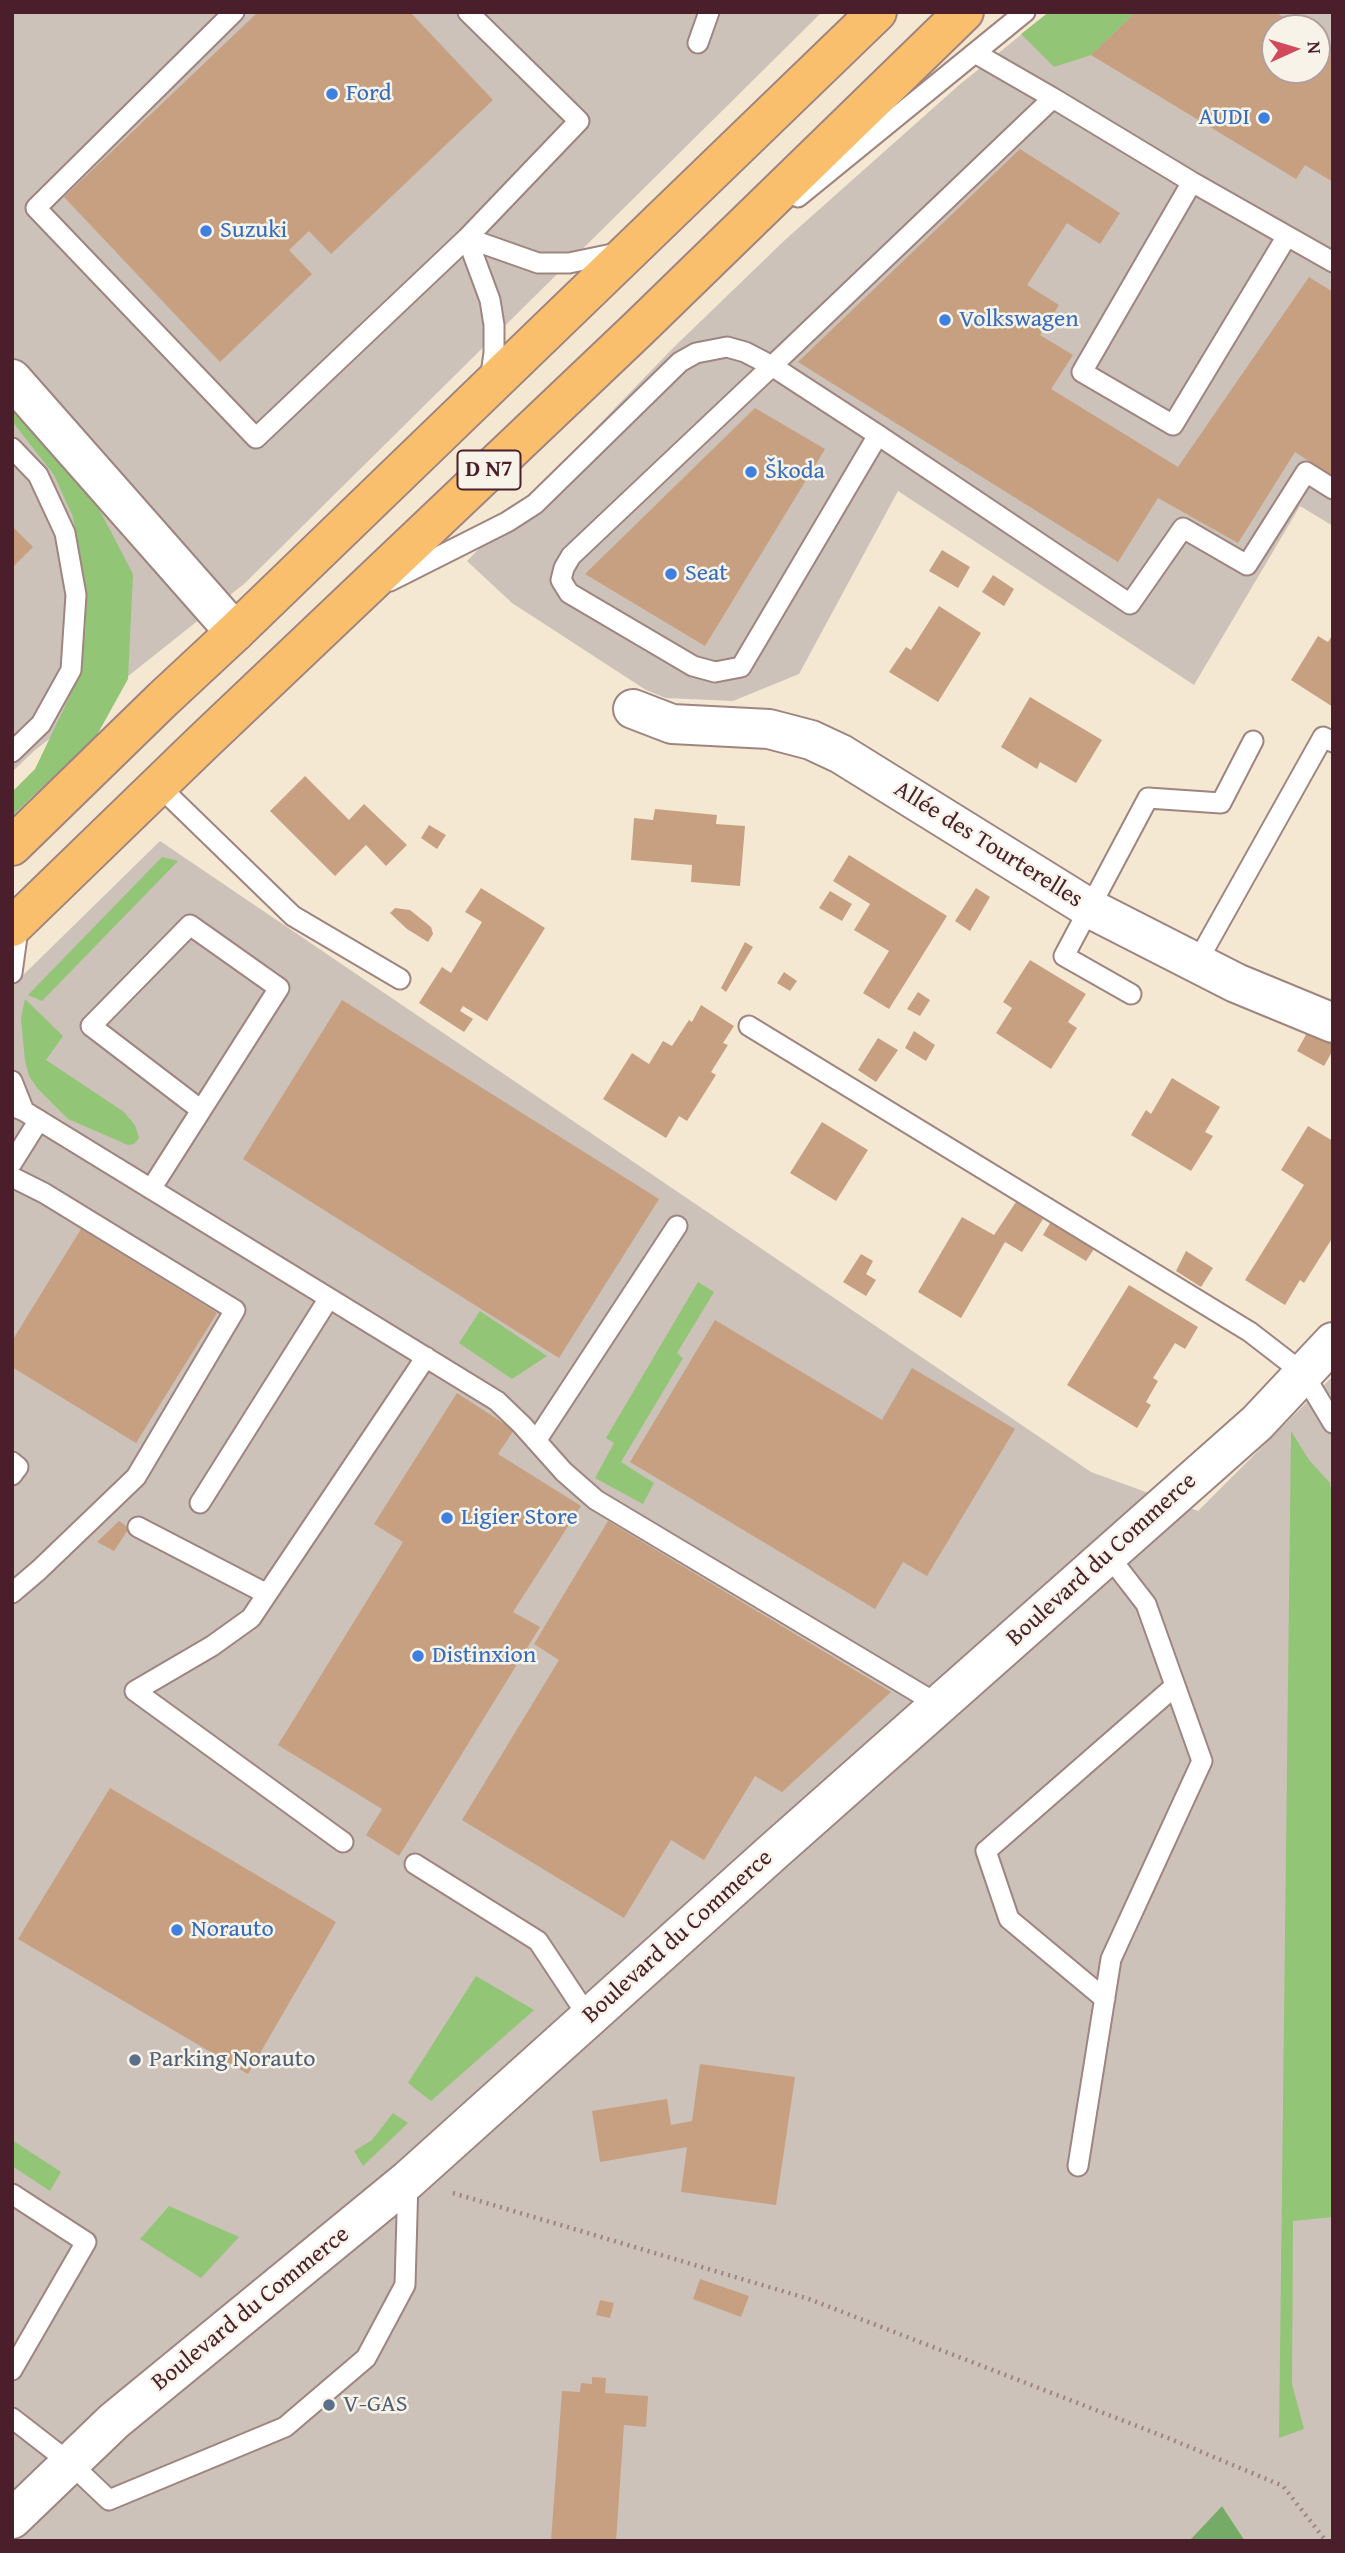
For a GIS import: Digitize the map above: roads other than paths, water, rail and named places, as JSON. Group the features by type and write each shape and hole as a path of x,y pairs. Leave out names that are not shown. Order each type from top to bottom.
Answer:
{"main road":[{"name":"D N7","path":"12,846 877,12"},
{"name":"D N7","path":"16,923 638,329 964,12"}],"street":[{"path":"12,379 235,632"},
{"name":"Allée des Tourterelles","path":"633,709 672,724 769,729 821,745 841,754 1089,908 1236,983 1333,1023"},
{"name":"Boulevard du Commerce","path":"12,2519 114,2421 408,2180 1257,1423 1333,1342"}],"lane":[{"path":"234,12 36,208 256,438 467,238 579,121 468,12"},
{"path":"698,43 709,12"},
{"path":"638,329 1025,12"},
{"path":"975,53 1333,262"},
{"path":"878,435 741,667 715,672 693,666 569,593 561,580 571,556 765,362 1054,98"},
{"path":"1192,182 1082,372 1172,425 1287,236"},
{"path":"467,238 538,263 569,263 631,250"},
{"path":"467,238 490,300 492,313 494,353 489,386"},
{"path":"355,598 507,522 535,504 680,362 703,351 727,347 765,362 1130,604 1183,528 1247,565 1306,472 1333,489"},
{"path":"12,449 38,475 65,533 76,595 71,670 41,724 12,752"},
{"path":"1196,964 1323,737 1333,742"},
{"path":"1131,994 1064,956 1148,798 1221,803 1253,741"},
{"path":"158,785 293,916 400,979"},
{"path":"12,973 16,923"},
{"path":"151,1189 279,988 190,925 91,1026 201,1110"},
{"path":"749,1026 1250,1332 1303,1373 1333,1423"},
{"path":"12,1081 25,1112 497,1401 564,1472 596,1500 939,1705"},
{"path":"12,1163 25,1112"},
{"path":"12,1177 44,1193 235,1310 136,1477 39,1570 12,1592"},
{"path":"536,1441 677,1226"},
{"path":"200,1503 329,1298"},
{"path":"343,1842 135,1691 212,1646 251,1618 426,1357"},
{"path":"12,1462 18,1467 12,1475"},
{"path":"138,1527 267,1594"},
{"path":"1078,2165 1111,1959 1202,1761 1146,1604 1108,1555"},
{"path":"1105,1999 1009,1919 986,1851 1175,1686"},
{"path":"415,1864 538,1941 589,2018"},
{"path":"12,2418 70,2463 109,2500 285,2427 366,2358 405,2285 408,2180"},
{"path":"12,2194 86,2242 12,2370"}],"place":[{"name":"Ford","path":"332,94"},
{"name":"AUDI","path":"1264,118"},
{"name":"Suzuki","path":"206,231"},
{"name":"Volkswagen","path":"945,320"},
{"name":"Škoda","path":"751,472"},
{"name":"Seat","path":"671,574"},
{"name":"Ligier Store","path":"447,1518"},
{"name":"Distinxion","path":"418,1656"},
{"name":"Norauto","path":"177,1930"},
{"name":"Parking Norauto","path":"135,2060"},
{"name":"V-GAS","path":"329,2405"}]}
